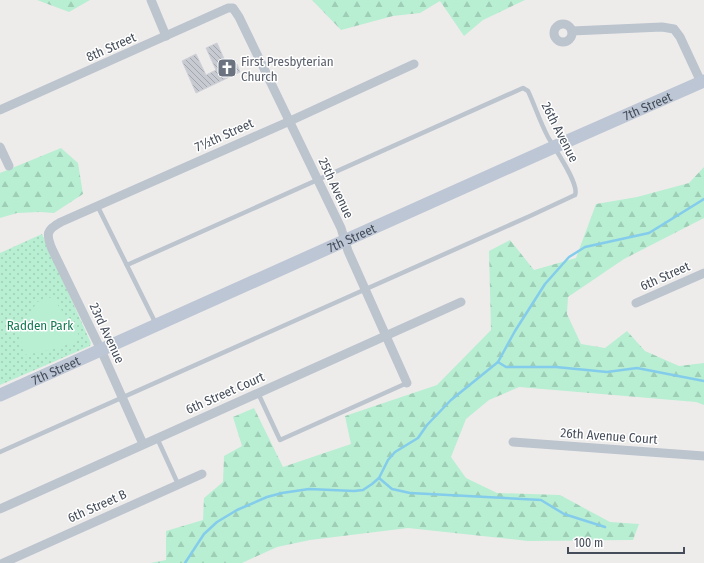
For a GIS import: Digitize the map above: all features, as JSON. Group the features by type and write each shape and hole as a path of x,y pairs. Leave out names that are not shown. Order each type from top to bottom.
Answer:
{"main road":[{"name":"7th Street","path":"0,395 702,82"}],"street":[{"path":"151,0 166,36"},
{"name":"8th Street","path":"0,110 228,8 233,8"},
{"name":"25th Avenue","path":"233,8 239,17 341,228 348,251 407,383"},
{"path":"572,31 662,27 674,29 680,37 702,82"},
{"name":"7½th Street","path":"48,233 54,226 61,222 97,205 290,121 414,64"},
{"path":"0,147 9,166"},
{"name":"23rd Avenue","path":"48,233 52,249 101,350 143,444"},
{"name":"6th Street","path":"636,303 704,272"},
{"name":"6th Street Court","path":"0,509 461,302"},
{"name":"26th Avenue Court","path":"513,442 704,456"},
{"name":"6th Street B","path":"3,563 202,474"}],"lane":[{"name":"26th Avenue","path":"318,179 523,88 528,91 548,137 561,157 576,187 575,195 365,289"},
{"path":"127,265 318,179"},
{"path":"97,205 156,326"},
{"path":"0,452 365,289"},
{"path":"258,393 280,440 407,383"},
{"path":"158,438 178,484"}],"green space":[{"path":"37,0 90,0 69,12"},
{"path":"312,0 525,0 483,20 464,36 440,1 420,13 393,16 341,30"},
{"path":"61,148 78,163 83,194 54,213 17,213 0,218 0,173"},
{"path":"704,167 704,218 624,259 568,297 567,314 581,344 605,348 627,331 645,351 679,366 704,363 704,405 696,402 519,387 489,400 466,419 451,457 466,478 497,493 560,495 610,522 639,524 633,540 528,541 408,528 310,540 277,547 242,563 150,563 166,560 166,531 203,520 204,498 223,482 224,456 242,446 233,417 254,408 283,467 351,444 345,416 437,385 491,330 489,251 510,240 534,270 576,258 596,204 637,197 689,183"},
{"name":"Radden Park","path":"42,234 91,343 90,346 0,385 0,253"},
{"path":"52,297 78,333 79,337 70,344 62,347 24,355 19,333 37,302"}],"building":[{"name":"First Presbyterian Church","path":"217,43 226,63 231,61 233,66 237,64 240,72 196,93 182,61 196,54 206,75 216,70 206,48"}],"waterway":[{"path":"185,563 204,534 217,522 237,510 267,497 309,489 363,490 372,484 379,478 388,460 395,452 418,438 427,425 451,400 498,362 515,331 545,284 569,257 585,247 649,233 704,199"},
{"path":"498,362 506,367 556,367 607,372 637,368 704,381"},
{"path":"379,478 392,489 410,493 541,500 564,514 605,527"}],"place":[{"name":"First Presbyterian Church","path":"227,68"}]}
